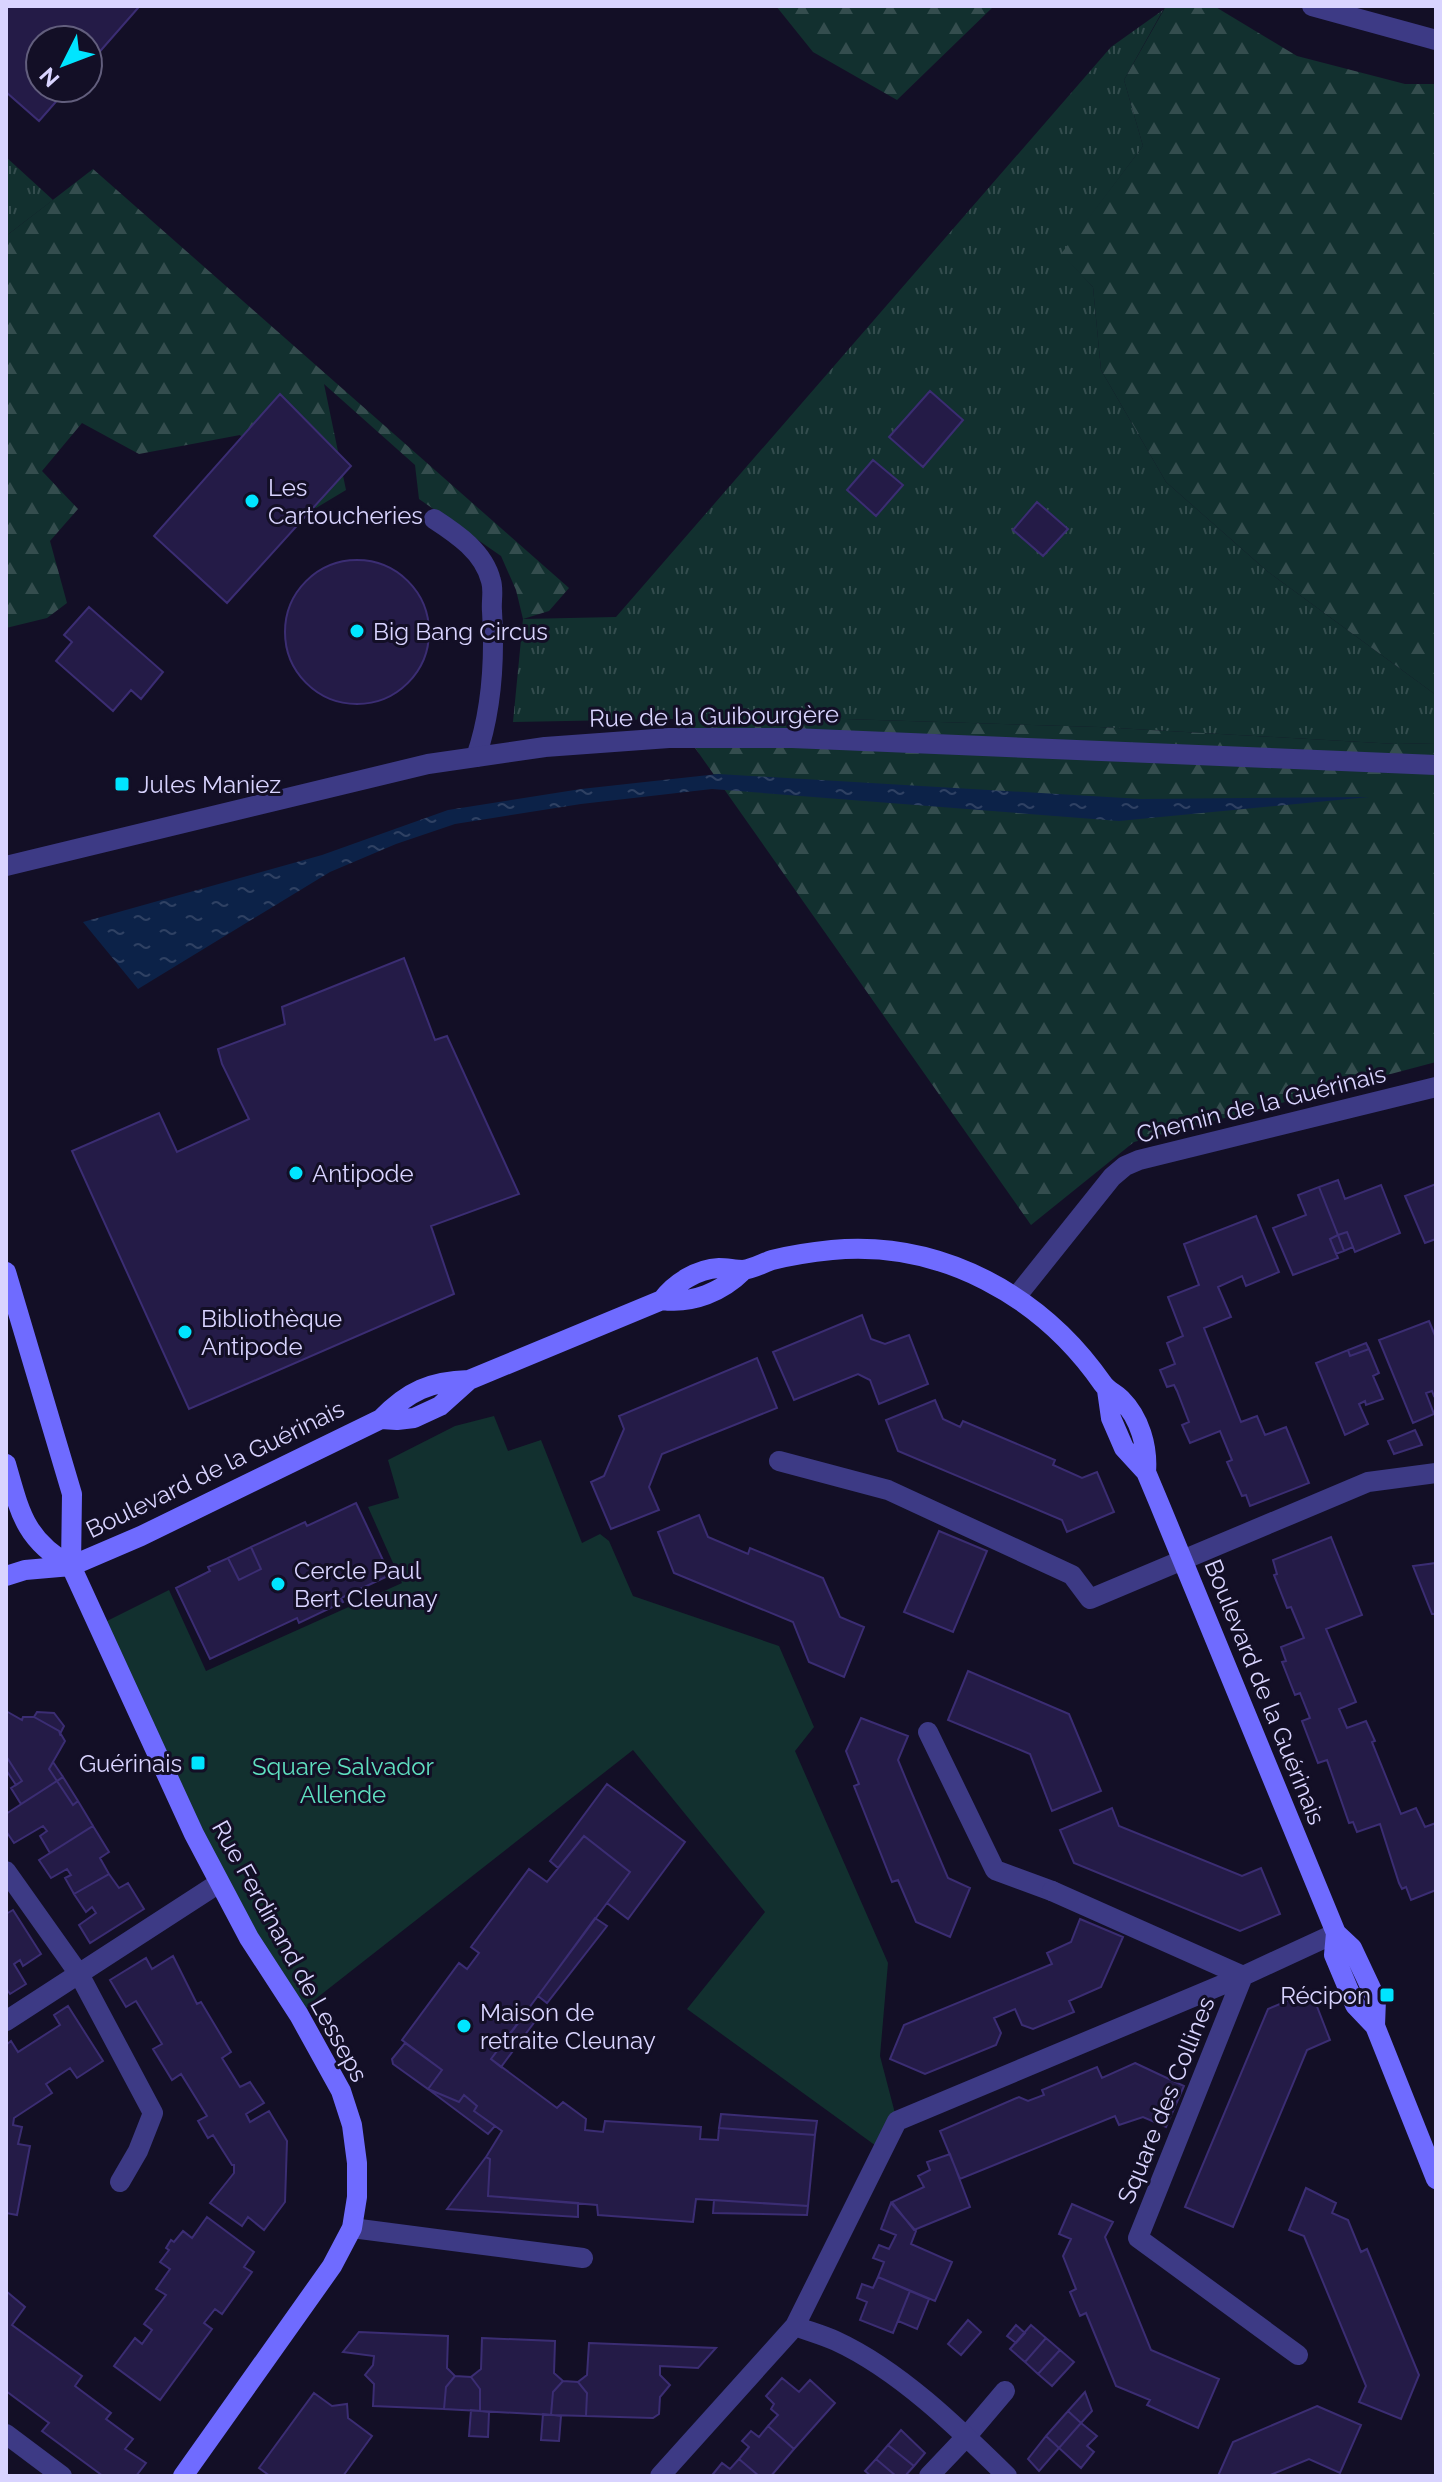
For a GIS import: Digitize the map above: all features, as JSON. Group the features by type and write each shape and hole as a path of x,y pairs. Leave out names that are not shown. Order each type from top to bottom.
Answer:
{"street":[{"path":"1312,6 1436,40"},
{"path":"434,519 459,535 478,555 492,581 494,640 490,692 483,737 476,757"},
{"name":"Rue de la Guibourgère","path":"6,866 428,764 545,747 669,738 792,738 1436,765"},
{"name":"Chemin de la Guérinais","path":"1016,1297 1112,1177 1125,1166 1436,1087"},
{"name":"Boulevard de la Guérinais","path":"6,1576 25,1570 71,1566 141,1536 381,1419 402,1398 430,1385 469,1380 662,1300 680,1281 714,1268 744,1270 796,1255 867,1250 901,1253 961,1268 1016,1297 1066,1337 1107,1390 1130,1409 1144,1439 1146,1472 1336,1933 1352,1948 1376,1999 1375,2026 1436,2179"},
{"path":"6,1272 72,1494 71,1566 47,1553 31,1532 18,1509 6,1464"},
{"path":"779,1461 888,1490 1072,1575 1090,1599 1368,1482 1436,1473"},
{"name":"Rue Ferdinand de Lesseps","path":"71,1566 219,1883 341,2091 352,2125 357,2163 357,2197 352,2228 318,2286 183,2476"},
{"name":"Square des Collines","path":"928,1732 995,1870 1052,1891 1243,1976"},
{"path":"6,1871 79,1974 153,2113 138,2151 120,2182"},
{"path":"6,2021 219,1883"},
{"name":"Square des Collines","path":"795,2326 897,2121 1243,1976 1336,1933"},
{"name":"Square des Collines","path":"1243,1976 1138,2238 1298,2355"},
{"path":"352,2228 583,2258"},
{"path":"660,2476 795,2326 837,2341 892,2374 1007,2476"},
{"path":"929,2476 1005,2391"},
{"path":"6,2434 62,2476"}],"green space":[{"path":"776,6 994,6 897,100 813,52"},
{"path":"1166,6 1214,6 1297,56 1405,84 1436,84 1436,695 1267,571 1166,482 1101,370 1093,287 1061,254 1143,146 1124,80"},
{"path":"1163,10 1124,80 1143,146 1062,254 1093,287 1101,370 1166,482 1267,571 1436,695 1436,743 1396,744 1099,727 782,717 513,722 523,619 616,617 1111,47"},
{"path":"6,157 53,200 6,236"},
{"path":"93,169 569,588 549,611 523,619 516,590 501,556 419,499 415,465 324,384 346,490 316,508 296,500 240,435 139,454 82,423 42,471 78,509 50,541 67,603 47,618 6,628 6,236"},
{"path":"782,717 1099,727 1396,744 1436,743 1436,1062 1134,1142 1031,1225 674,718"},
{"name":"Square Salvador Allende","path":"494,1416 508,1451 541,1440 582,1543 600,1534 609,1541 633,1596 779,1646 814,1727 795,1751 888,1963 880,2056 897,2121 883,2151 687,2009 765,1912 633,1750 299,2015 219,1883 99,1625 169,1590 206,1671 402,1583 368,1507 399,1498 388,1460 455,1426"}],"water":[{"path":"718,774 1141,799 1369,797 1119,821 712,789 581,804 455,824 396,844 330,872 138,989 83,922 322,855 448,810 581,789"}],"building":[{"path":"6,6 138,8 104,47 104,24 24,24 24,104 54,104 39,121 6,92"},
{"path":"930,391 963,420 923,467 889,437"},
{"name":"Les Cartoucheries","path":"280,394 351,466 227,603 154,536"},
{"path":"873,460 903,485 876,516 847,490"},
{"path":"1037,502 1068,529 1043,556 1013,530"},
{"name":"Big Bang Circus","path":"357,560 384,566 408,581 423,605 429,632 423,659 408,683 384,698 357,704 330,698 306,683 291,659 285,632 291,605 306,581 330,566"},
{"path":"89,607 163,672 141,699 131,690 113,711 56,661 72,642 64,635"},
{"name":"Antipode","path":"404,958 435,1040 447,1036 519,1194 431,1226 454,1294 189,1409 72,1151 159,1113 177,1152 249,1119 222,1064 218,1049 285,1024 282,1007"},
{"path":"1338,1180 1345,1199 1381,1185 1400,1233 1355,1252 1347,1232 1338,1235 1319,1187"},
{"path":"1436,1184 1436,1239 1425,1243 1405,1196"},
{"path":"1319,1187 1338,1235 1330,1239 1338,1258 1293,1275 1273,1228 1306,1215 1298,1195"},
{"path":"1256,1216 1279,1272 1246,1286 1242,1276 1218,1287 1231,1317 1204,1328 1241,1422 1257,1416 1265,1435 1286,1427 1309,1483 1250,1506 1246,1495 1242,1496 1227,1462 1232,1460 1220,1431 1190,1443 1182,1425 1189,1422 1177,1391 1174,1385 1167,1387 1160,1370 1175,1364 1167,1343 1183,1336 1168,1297 1199,1285 1184,1244"},
{"path":"1347,1232 1353,1247 1344,1251 1338,1235"},
{"path":"1338,1235 1344,1251 1336,1254 1330,1239"},
{"path":"862,1315 871,1339 885,1344 909,1335 928,1384 879,1404 870,1380 858,1374 794,1400 773,1352"},
{"path":"1429,1321 1436,1338 1436,1395 1432,1391 1426,1393 1434,1414 1413,1423 1379,1340"},
{"path":"1366,1343 1369,1349 1350,1356 1348,1350"},
{"path":"1369,1349 1379,1373 1373,1376 1383,1399 1366,1405 1365,1401 1359,1404 1368,1424 1345,1435 1316,1363 1348,1350 1350,1356"},
{"path":"757,1358 777,1408 662,1454 649,1487 659,1510 611,1529 591,1482 604,1476 624,1429 619,1416"},
{"path":"935,1400 943,1419 960,1427 963,1421 1055,1460 1053,1465 1082,1478 1097,1472 1114,1512 1067,1532 1062,1520 898,1451 886,1420"},
{"path":"1415,1430 1422,1445 1394,1454 1388,1441"},
{"name":"Cercle Paul Bert Cleunay","path":"356,1503 390,1575 341,1598 343,1602 299,1623 297,1618 210,1659 176,1588 228,1558 239,1580 261,1569 251,1547"},
{"path":"699,1515 708,1537 748,1554 750,1548 823,1578 840,1617 864,1627 844,1677 809,1662 793,1622 674,1573 658,1532"},
{"path":"939,1531 987,1551 953,1632 904,1612"},
{"path":"1331,1537 1362,1615 1326,1629 1356,1702 1339,1709 1347,1728 1366,1721 1401,1814 1416,1808 1425,1827 1436,1823 1436,1890 1411,1900 1406,1887 1402,1889 1399,1883 1380,1824 1357,1832 1353,1822 1349,1823 1327,1760 1318,1763 1302,1721 1310,1718 1300,1693 1295,1695 1282,1662 1286,1661 1281,1647 1304,1638 1291,1607 1287,1608 1274,1575 1277,1574 1273,1560"},
{"path":"251,1547 261,1569 239,1580 228,1558"},
{"path":"1436,1563 1436,1614 1432,1614 1413,1566"},
{"path":"968,1671 1069,1714 1101,1791 1052,1811 1030,1754 948,1720"},
{"path":"6,1711 22,1720 23,1717 34,1717 59,1731 65,1741 49,1769 57,1781 21,1804 11,1788 22,1781 6,1756"},
{"path":"37,1712 54,1713 64,1726 60,1734 34,1717"},
{"path":"861,1718 908,1736 898,1760 948,1878 970,1888 950,1937 916,1922 898,1880 892,1882 854,1786 859,1784 846,1751"},
{"path":"6,1756 22,1781 16,1785 6,1770"},
{"path":"53,1762 63,1777 57,1781 49,1769"},
{"path":"63,1777 78,1801 73,1805 57,1781"},
{"path":"57,1781 73,1805 78,1801 93,1826 50,1853 40,1836 47,1831 43,1826 14,1843 6,1831 6,1814"},
{"path":"607,1784 685,1842 628,1919 607,1903 630,1872 584,1836 558,1868 550,1861"},
{"path":"1112,1808 1119,1826 1242,1876 1261,1868 1280,1914 1240,1931 1074,1863 1060,1830"},
{"path":"93,1826 109,1852 100,1858 109,1874 74,1894 65,1878 71,1875 67,1869 51,1878 39,1860"},
{"name":"Maison de retraite Cleunay","path":"584,1836 630,1872 491,2059 557,2108 563,2102 586,2119 585,2130 603,2132 605,2121 701,2127 700,2139 718,2140 719,2128 815,2135 808,2206 696,2199 693,2222 598,2215 597,2205 488,2196 490,2159 486,2157 502,2131 474,2111 477,2106 464,2095 459,2102 428,2089 442,2070 402,2040 459,1963 467,1969 479,1953 471,1947 529,1869 547,1882"},
{"path":"109,1874 119,1888 128,1883 144,1909 90,1943 79,1925 96,1913 92,1907 86,1912 74,1894"},
{"path":"13,1910 41,1954 23,1966 20,1960 14,1964 26,1984 10,1994 6,1988 6,1914"},
{"path":"595,1918 607,1926 547,2003 538,1996"},
{"path":"1080,1919 1123,1937 1101,1987 1069,2001 1074,2012 1033,2029 1022,2025 1015,2009 994,2018 1001,2033 996,2045 925,2074 890,2059 904,2025 1052,1964 1047,1953 1071,1942"},
{"path":"173,1956 197,2004 201,2002 231,2052 222,2058 240,2087 250,2082 264,2103 246,2114 250,2122 269,2111 287,2141 285,2202 264,2230 248,2217 242,2226 210,2203 234,2173 234,2165 213,2135 208,2138 198,2121 207,2116 181,2074 172,2080 153,2049 162,2044 136,2001 126,2007 110,1980 146,1958 152,1969"},
{"path":"1311,1991 1330,2040 1307,2050 1233,2227 1185,2207 1268,2009"},
{"path":"68,2006 103,2061 77,2078 70,2068 46,2084 52,2093 14,2118 13,2125 22,2127 18,2144 30,2146 17,2215 6,2213 6,2045 11,2041 18,2052 60,2025 54,2015"},
{"path":"526,2013 536,2020 501,2067 491,2059"},
{"path":"405,2043 442,2070 428,2089 393,2064 392,2059"},
{"path":"1135,2063 1184,2086 1166,2127 1143,2117 1119,2125 1115,2116 960,2179 940,2131 1019,2097 1028,2101 1044,2095 1042,2090 1097,2067 1102,2078"},
{"path":"428,2089 459,2102 464,2095 477,2106 474,2111 495,2126 488,2134"},
{"path":"721,2114 817,2121 815,2135 719,2128"},
{"path":"950,2154 970,2207 914,2230 892,2202 924,2187 918,2176 930,2170 927,2162"},
{"path":"486,2157 490,2159 488,2196 578,2203 578,2217 447,2209"},
{"path":"1306,2188 1336,2203 1332,2213 1348,2220 1361,2252 1367,2249 1419,2375 1401,2419 1359,2402 1366,2386 1304,2236 1289,2230"},
{"path":"714,2200 808,2206 807,2215 713,2213"},
{"path":"891,2203 916,2231 911,2244 952,2262 935,2301 878,2277 884,2262 873,2258 879,2245 889,2249 896,2235 881,2229"},
{"path":"1072,2204 1113,2222 1105,2237 1151,2350 1219,2379 1198,2428 1147,2405 1150,2400 1116,2386 1086,2313 1080,2316 1070,2292 1076,2289 1063,2256 1071,2239 1059,2234"},
{"path":"207,2217 254,2252 244,2267 252,2272 222,2314 215,2309 204,2323 212,2329 160,2400 114,2366 135,2338 142,2344 152,2330 144,2324 166,2295 156,2289 170,2269 160,2262 169,2250 166,2248 183,2231 192,2238"},
{"path":"878,2277 910,2291 893,2333 860,2320 867,2302 857,2298 862,2284 873,2288"},
{"path":"6,2291 25,2307 12,2325 82,2376 75,2386 111,2413 106,2419 133,2439 125,2449 146,2463 136,2476 103,2476 42,2431 49,2423 6,2391"},
{"path":"910,2291 929,2299 917,2329 898,2321"},
{"path":"968,2320 981,2332 961,2355 948,2344"},
{"path":"1016,2325 1025,2333 1016,2343 1007,2336"},
{"path":"1031,2325 1046,2338 1025,2362 1010,2349"},
{"path":"359,2332 448,2336 447,2368 455,2376 446,2387 444,2409 373,2406 374,2384 365,2375 373,2365 374,2356 343,2352"},
{"path":"482,2338 555,2341 554,2373 563,2381 553,2392 551,2415 480,2411 480,2389 471,2377 481,2369"},
{"path":"1046,2338 1060,2350 1038,2374 1025,2362"},
{"path":"589,2343 716,2348 698,2368 660,2366 660,2375 670,2385 660,2397 659,2414 653,2418 586,2416 587,2393 578,2382 587,2375"},
{"path":"1060,2350 1074,2362 1052,2386 1038,2374"},
{"path":"455,2376 471,2377 480,2389 480,2411 444,2409 446,2387"},
{"path":"782,2378 799,2392 810,2380 835,2403 794,2449 768,2426 778,2415 771,2409 774,2404 766,2396"},
{"path":"563,2381 578,2382 587,2393 586,2416 551,2415 553,2392"},
{"path":"1085,2392 1092,2411 1081,2423 1068,2411"},
{"path":"314,2393 332,2406 347,2404 348,2418 372,2436 343,2476 270,2476 259,2468"},
{"path":"1317,2406 1361,2425 1340,2473 1309,2459 1268,2476 1218,2476 1233,2442"},
{"path":"471,2410 489,2412 488,2437 469,2436"},
{"path":"1068,2411 1081,2423 1059,2448 1046,2436"},
{"path":"543,2414 561,2416 559,2441 541,2440"},
{"path":"1081,2423 1097,2436 1087,2446 1094,2452 1081,2468 1059,2448"},
{"path":"768,2426 794,2449 771,2476 759,2476 739,2459 749,2447 742,2441 751,2431 759,2437"},
{"path":"901,2430 925,2453 914,2466 888,2445"},
{"path":"1046,2436 1059,2448 1039,2471 1028,2459"},
{"path":"888,2445 914,2466 905,2476 896,2476 876,2459"},
{"path":"739,2459 759,2476 713,2474 722,2463 730,2469"},
{"path":"876,2459 896,2476 871,2476 865,2471"}],"place":[{"name":"Les Cartoucheries","path":"252,501"},
{"name":"Big Bang Circus","path":"357,631"},
{"name":"Jules Maniez","path":"122,784"},
{"name":"Antipode","path":"296,1173"},
{"name":"Bibliothèque Antipode","path":"185,1332"},
{"name":"Cercle Paul Bert Cleunay","path":"278,1584"},
{"name":"Guérinais","path":"198,1763"},
{"name":"Récipon","path":"1387,1995"},
{"name":"Maison de retraite Cleunay","path":"464,2026"}]}
